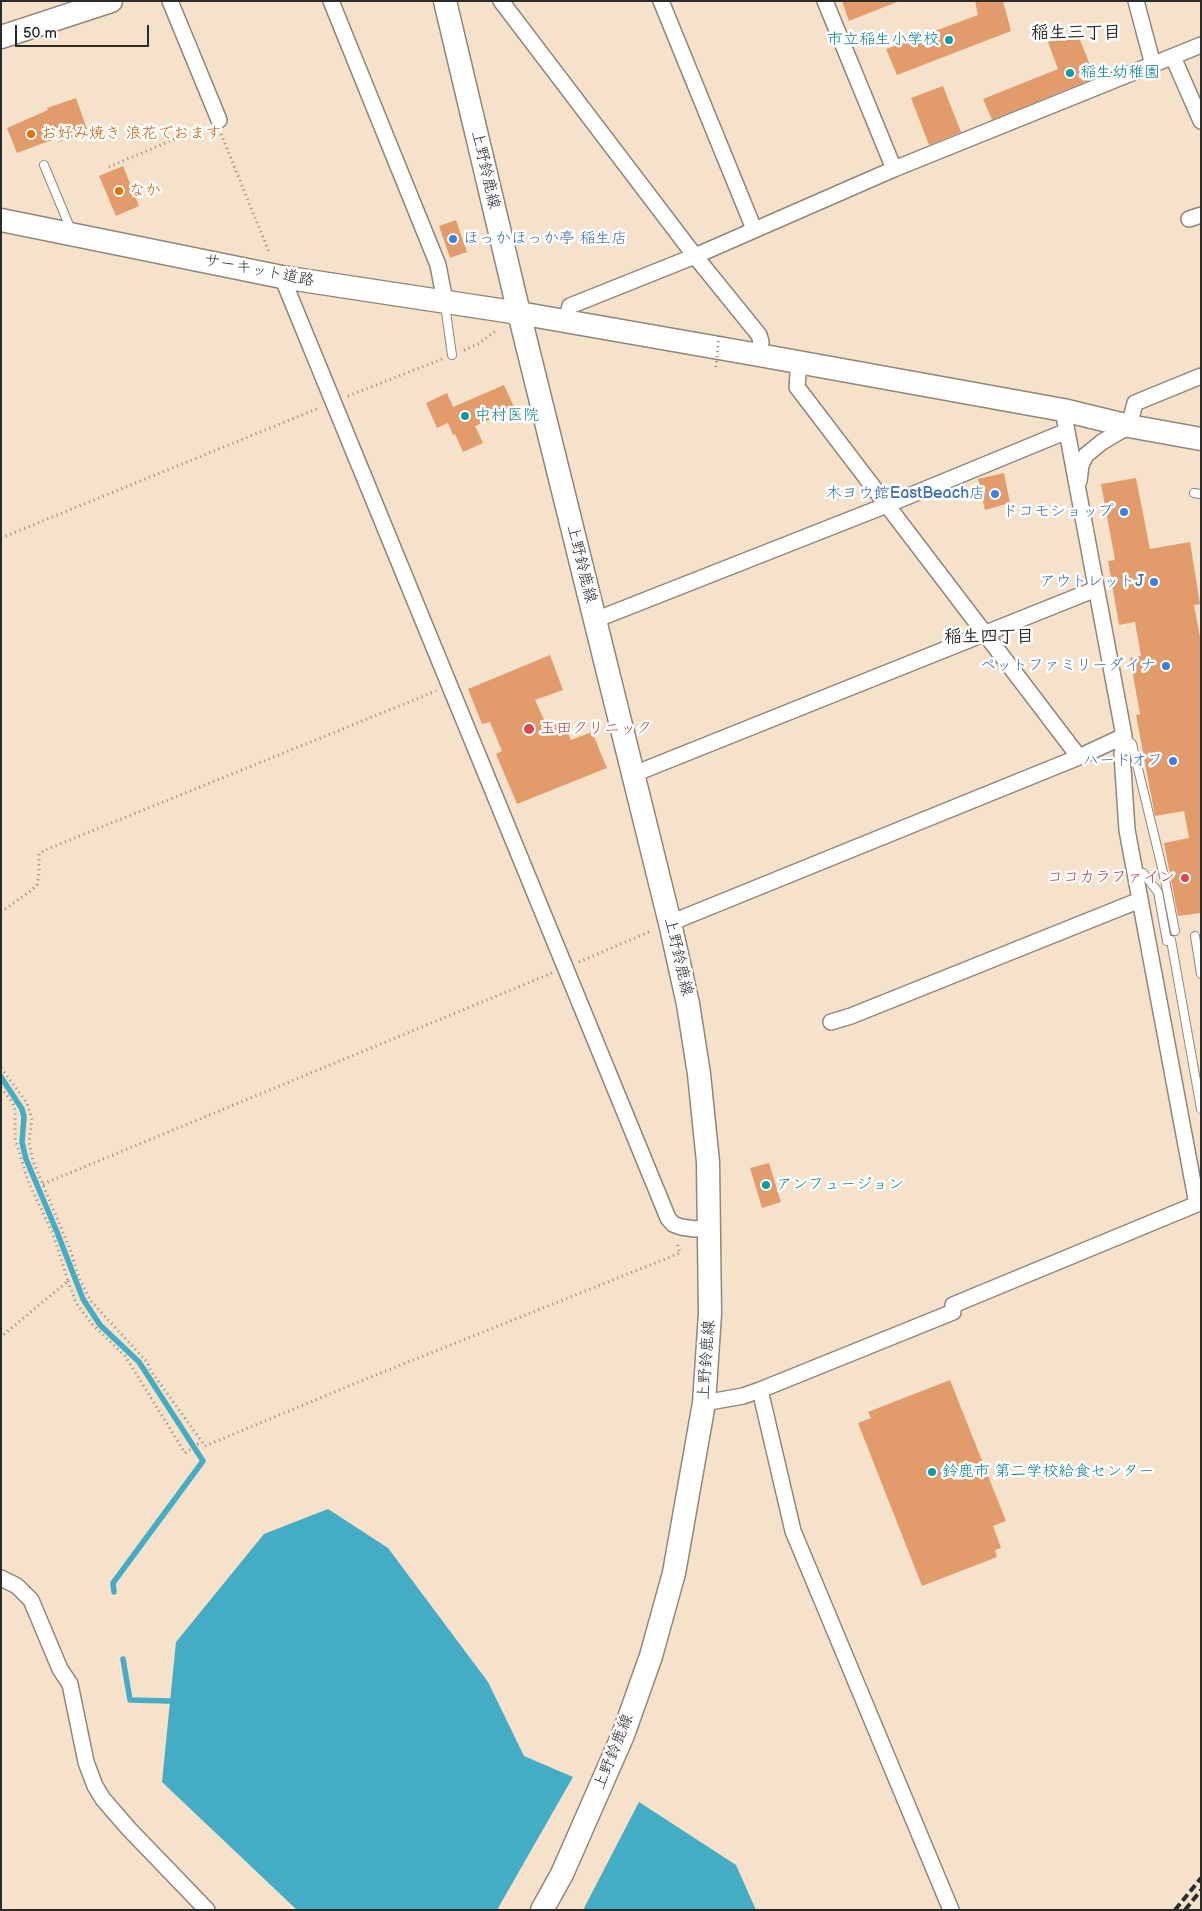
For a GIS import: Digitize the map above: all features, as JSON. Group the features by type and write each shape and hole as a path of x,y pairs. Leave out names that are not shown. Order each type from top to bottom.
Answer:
{"main road":[{"path":"1,37 111,1"},
{"name":"上野鈴鹿線","path":"445,1 519,313 670,923 688,1004 699,1074 708,1162 710,1314 704,1403 674,1573 651,1656 619,1744 562,1874 542,1910"},
{"name":"サーキット道路","path":"1,220 282,277 519,313 800,362 1065,420 1129,426 1201,439"}],"street":[{"path":"170,1 217,120"},
{"path":"331,1 438,265 445,301"},
{"path":"501,1 695,256 759,336 761,342 759,355"},
{"path":"661,1 754,229"},
{"path":"825,1 894,169"},
{"path":"1136,1 1153,65"},
{"path":"566,321 570,306 695,256 894,169 1201,45"},
{"path":"1173,57 1201,121"},
{"path":"282,277 448,686 668,1218 678,1225 695,1229 710,1227"},
{"path":"800,362 797,387 1079,757"},
{"path":"1077,490 1081,465 1086,455 1102,442 1129,426 1135,403 1201,376"},
{"path":"595,620 887,505 1065,420 1124,736 1122,754 1127,830 1197,1204 953,1305 953,1312 760,1390 743,1396 704,1403"},
{"path":"634,774 1096,589"},
{"path":"670,923 1079,757 1124,736"},
{"path":"831,1022 851,1016 1140,900"},
{"path":"760,1390 793,1531 951,1910"},
{"path":"1,1578 17,1586 34,1605 60,1669 70,1684 86,1762 99,1793 129,1829 207,1910"}],"lane":[{"path":"44,165 73,234"},
{"path":"445,301 452,355"},
{"path":"1124,736 1132,744 1165,880 1175,932"},
{"path":"1135,872 1143,874 1158,892 1201,1109"},
{"path":"1195,936 1201,974"}],"path":[{"path":"109,167 217,120 269,252"},
{"path":"1,538 478,344 519,313"},
{"path":"716,367 719,335"},
{"path":"1,912 32,890 37,884 39,854 44,850 448,686"},
{"path":"42,1184 566,968 670,923"},
{"path":"1,1068 27,1103 32,1120 29,1143 33,1161 70,1249 79,1278 90,1300 147,1362 151,1371 205,1446 356,1382 680,1253 675,1238 678,1225"},
{"path":"1,1088 13,1103 15,1110 15,1138 28,1181 53,1234 76,1303 93,1325 125,1356 185,1453 201,1442"},
{"path":"1,1333 3,1335 68,1281"}],"water":[{"path":"328,1509 388,1548 488,1682 524,1756 573,1777 497,1910 297,1910 162,1782 176,1642 264,1534"},
{"path":"639,1802 736,1865 756,1910 583,1910"}],"building":[{"path":"842,1 897,1 897,2 849,21"},
{"name":"市立稲生小学校","path":"975,1 1003,1 1011,31 897,75 886,49 978,15"},
{"name":"稲生幼稚園","path":"1077,32 1095,78 992,120 983,99 1058,69 1048,42"},
{"path":"943,86 961,132 929,145 911,98"},
{"path":"76,98 88,132 58,142 57,138 17,153 7,128 48,110 47,108"},
{"name":"なか","path":"123,166 139,206 116,216 99,176"},
{"name":"ほっかほっか亭 稲生店","path":"456,220 467,252 450,258 439,226"},
{"name":"中村医院","path":"504,385 515,409 475,426 483,443 463,452 448,423 437,428 426,403 447,393 453,407"},
{"name":"木ヨウ館EastBeach店","path":"1004,473 1010,503 985,510 978,479"},
{"path":"1136,478 1150,549 1190,542 1200,604 1194,605 1201,642 1201,913 1178,916 1164,843 1189,838 1184,811 1155,816 1136,715 1140,714 1130,658 1141,656 1135,622 1119,625 1108,561 1115,560 1101,484"},
{"name":"玉田クリニック","path":"550,655 563,690 535,700 547,726 562,720 571,740 592,732 607,768 517,804 496,754 502,751 490,722 482,724 468,689"},
{"name":"アンフュージョン","path":"769,1163 781,1202 762,1208 750,1168"},
{"name":"鈴鹿市 第二学校給食センター","path":"950,1380 1006,1521 993,1526 1001,1548 995,1550 997,1557 922,1586 858,1423 871,1418 868,1412"}],"waterway":[{"path":"1,1077 22,1109 24,1117 22,1142 26,1159 83,1299 100,1325 139,1362 203,1461 113,1583 114,1592"},
{"path":"123,1659 130,1700 170,1701"}],"railway":[{"path":"1175,1910 1201,1878"},
{"path":"1185,1910 1201,1890"}],"place":[{"name":"市立稲生小学校","path":"949,40"},
{"name":"稲生幼稚園","path":"1070,73"},
{"name":"お好み焼き 浪花でおます","path":"31,134"},
{"name":"なか","path":"119,191"},
{"name":"ほっかほっか亭 稲生店","path":"453,239"},
{"name":"中村医院","path":"465,416"},
{"name":"木ヨウ館EastBeach店","path":"995,494"},
{"name":"ドコモショップ","path":"1124,512"},
{"name":"アウトレットJ","path":"1154,582"},
{"name":"ペットファミリーダイナ","path":"1166,666"},
{"name":"玉田クリニック","path":"529,729"},
{"name":"ハードオフ","path":"1173,761"},
{"name":"ココカラファイン","path":"1185,878"},
{"name":"アンフュージョン","path":"766,1185"},
{"name":"鈴鹿市 第二学校給食センター","path":"932,1472"}],"district":[{"name":"稲生三丁目","path":"1076,33"},
{"name":"稲生四丁目","path":"989,637"}]}
